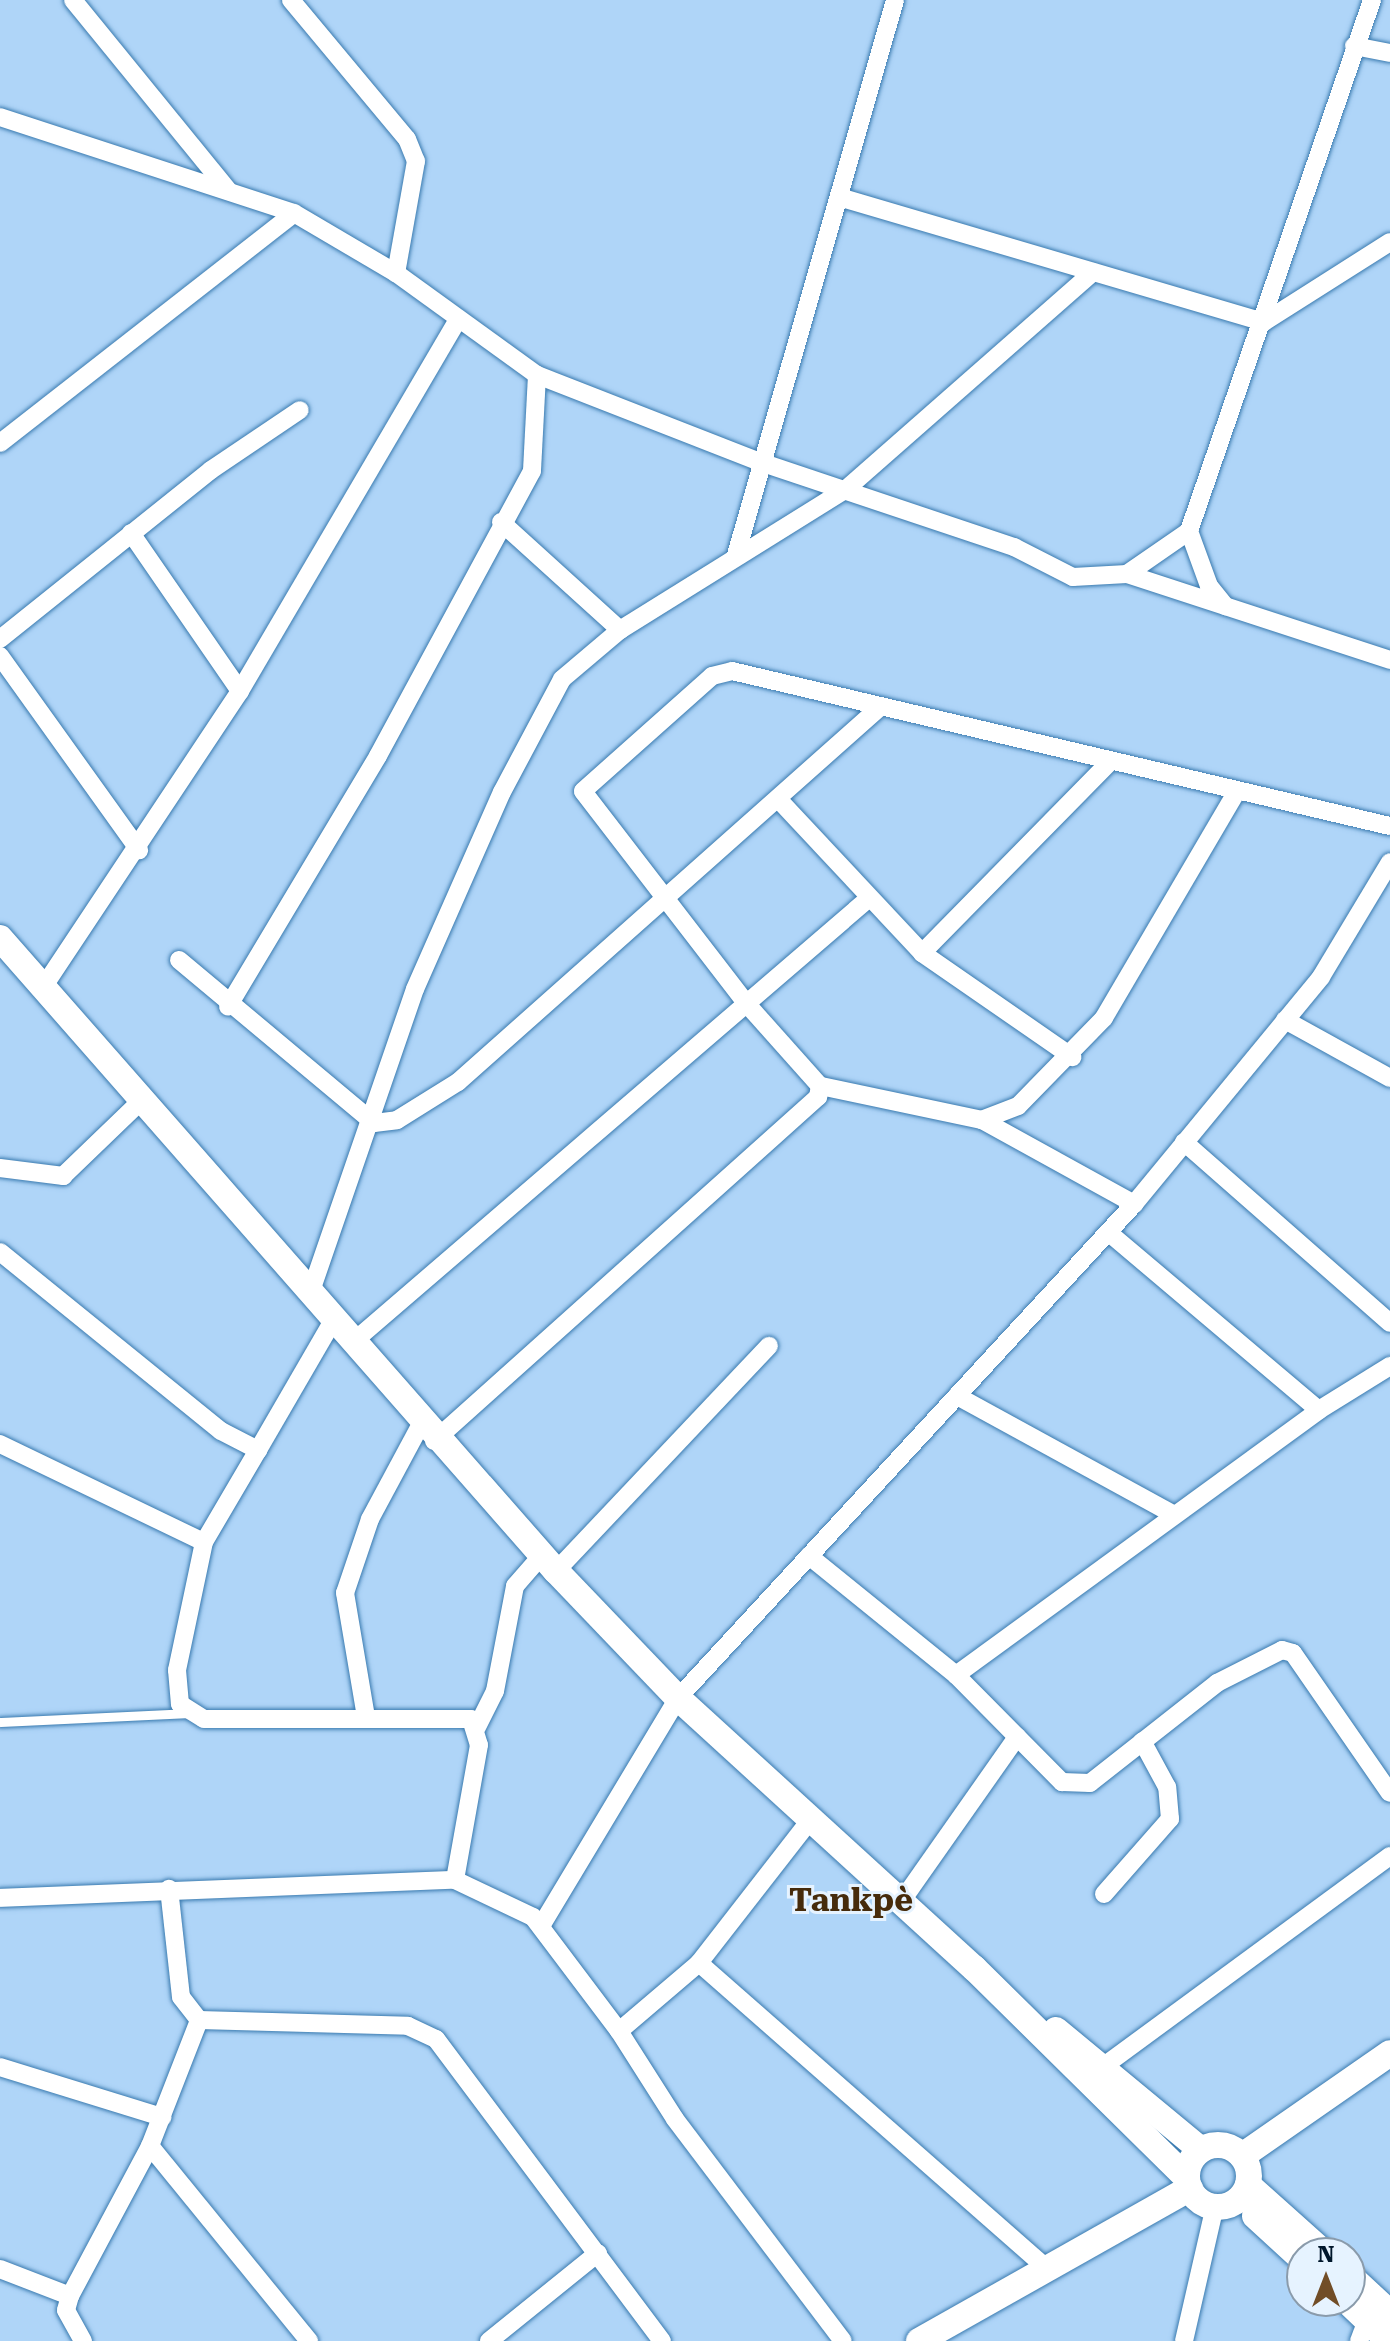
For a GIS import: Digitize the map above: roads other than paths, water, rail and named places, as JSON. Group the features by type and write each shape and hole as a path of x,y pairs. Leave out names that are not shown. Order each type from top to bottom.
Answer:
{"street":[{"path":"73,0 228,190"},
{"path":"291,0 407,139 416,161 396,273"},
{"path":"736,555 895,0"},
{"path":"1127,574 1189,531 1264,322 1354,46 1372,0"},
{"path":"1354,46 1390,53"},
{"path":"0,117 294,213 396,273 537,375 763,463 1014,547 1073,577 1127,574 1390,660"},
{"path":"839,197 1264,322 1390,242"},
{"path":"0,443 294,213"},
{"path":"311,1291 374,1123 399,1030 502,792 562,679 620,630 845,490 1093,272"},
{"path":"44,986 139,850 240,691 458,319"},
{"path":"228,1007 378,756 501,522 532,471 537,375"},
{"path":"0,639 131,533 300,410"},
{"path":"501,522 620,630"},
{"path":"1189,531 1209,586 1225,606"},
{"path":"131,533 240,691"},
{"path":"0,656 139,850"},
{"path":"1134,1204 982,1120 820,1086 746,1003 587,800 587,781 721,672 1390,826"},
{"path":"374,1123 427,1106 458,1082 667,900 880,707"},
{"path":"922,953 1110,762"},
{"path":"982,1120 1018,1106 1072,1057 1142,962 1237,791"},
{"path":"779,800 868,899 922,953 1072,1057"},
{"path":"541,1926 678,1698 1134,1204 1321,977 1390,862"},
{"path":"353,1342 868,899"},
{"path":"0,938 311,1291 427,1433 678,1698 974,1968 1188,2183 1234,2197 1298,2237"},
{"path":"179,960 228,1007 374,1123"},
{"path":"1285,1020 1390,1078"},
{"path":"366,1717 345,1593 370,1519 427,1433 818,1097 820,1086"},
{"path":"0,1168 63,1176 143,1099"},
{"path":"1184,1142 1390,1323"},
{"path":"1108,1232 1319,1410"},
{"path":"0,1252 221,1431 258,1450"},
{"path":"334,1319 204,1542 175,1690 191,1713 458,1717 477,1727"},
{"path":"455,1880 477,1727 495,1691 515,1586 548,1563 769,1346"},
{"path":"956,1675 1319,1410 1390,1366"},
{"path":"957,1396 1174,1515"},
{"path":"0,1444 204,1542"},
{"path":"809,1556 956,1675 1017,1737 1074,1785 1090,1783 1217,1683 1282,1650 1293,1653 1390,1793"},
{"path":"901,1902 1017,1737"},
{"path":"1104,1894 1170,1819 1167,1787 1142,1741"},
{"path":"619,2031 699,1963 811,1819"},
{"path":"1104,2066 1390,1856"},
{"path":"0,1898 455,1880 541,1926 619,2031 675,2119 843,2341"},
{"path":"169,1889 181,1997 199,2020"},
{"path":"699,1963 1046,2268"},
{"path":"974,1968 1104,2066 1201,2150"},
{"path":"83,2341 66,2310 70,2296 150,2146 199,2020"},
{"path":"199,2020 330,2020 422,2031 598,2253 662,2341"},
{"path":"1184,2341 1234,2197 1242,2156 1390,2053"},
{"path":"0,2067 162,2117"},
{"path":"1201,2150 1223,2145 1242,2156"},
{"path":"150,2146 309,2341"},
{"path":"919,2341 1188,2183 1201,2150"},
{"path":"1234,2197 1286,2244"},
{"path":"489,2341 598,2253"},
{"path":"0,2269 70,2296"},
{"path":"1372,2312 1389,2341"}],"lane":[{"path":"0,1722 191,1713"}],"district":[{"name":"Tankpè","path":"851,1900"}]}
